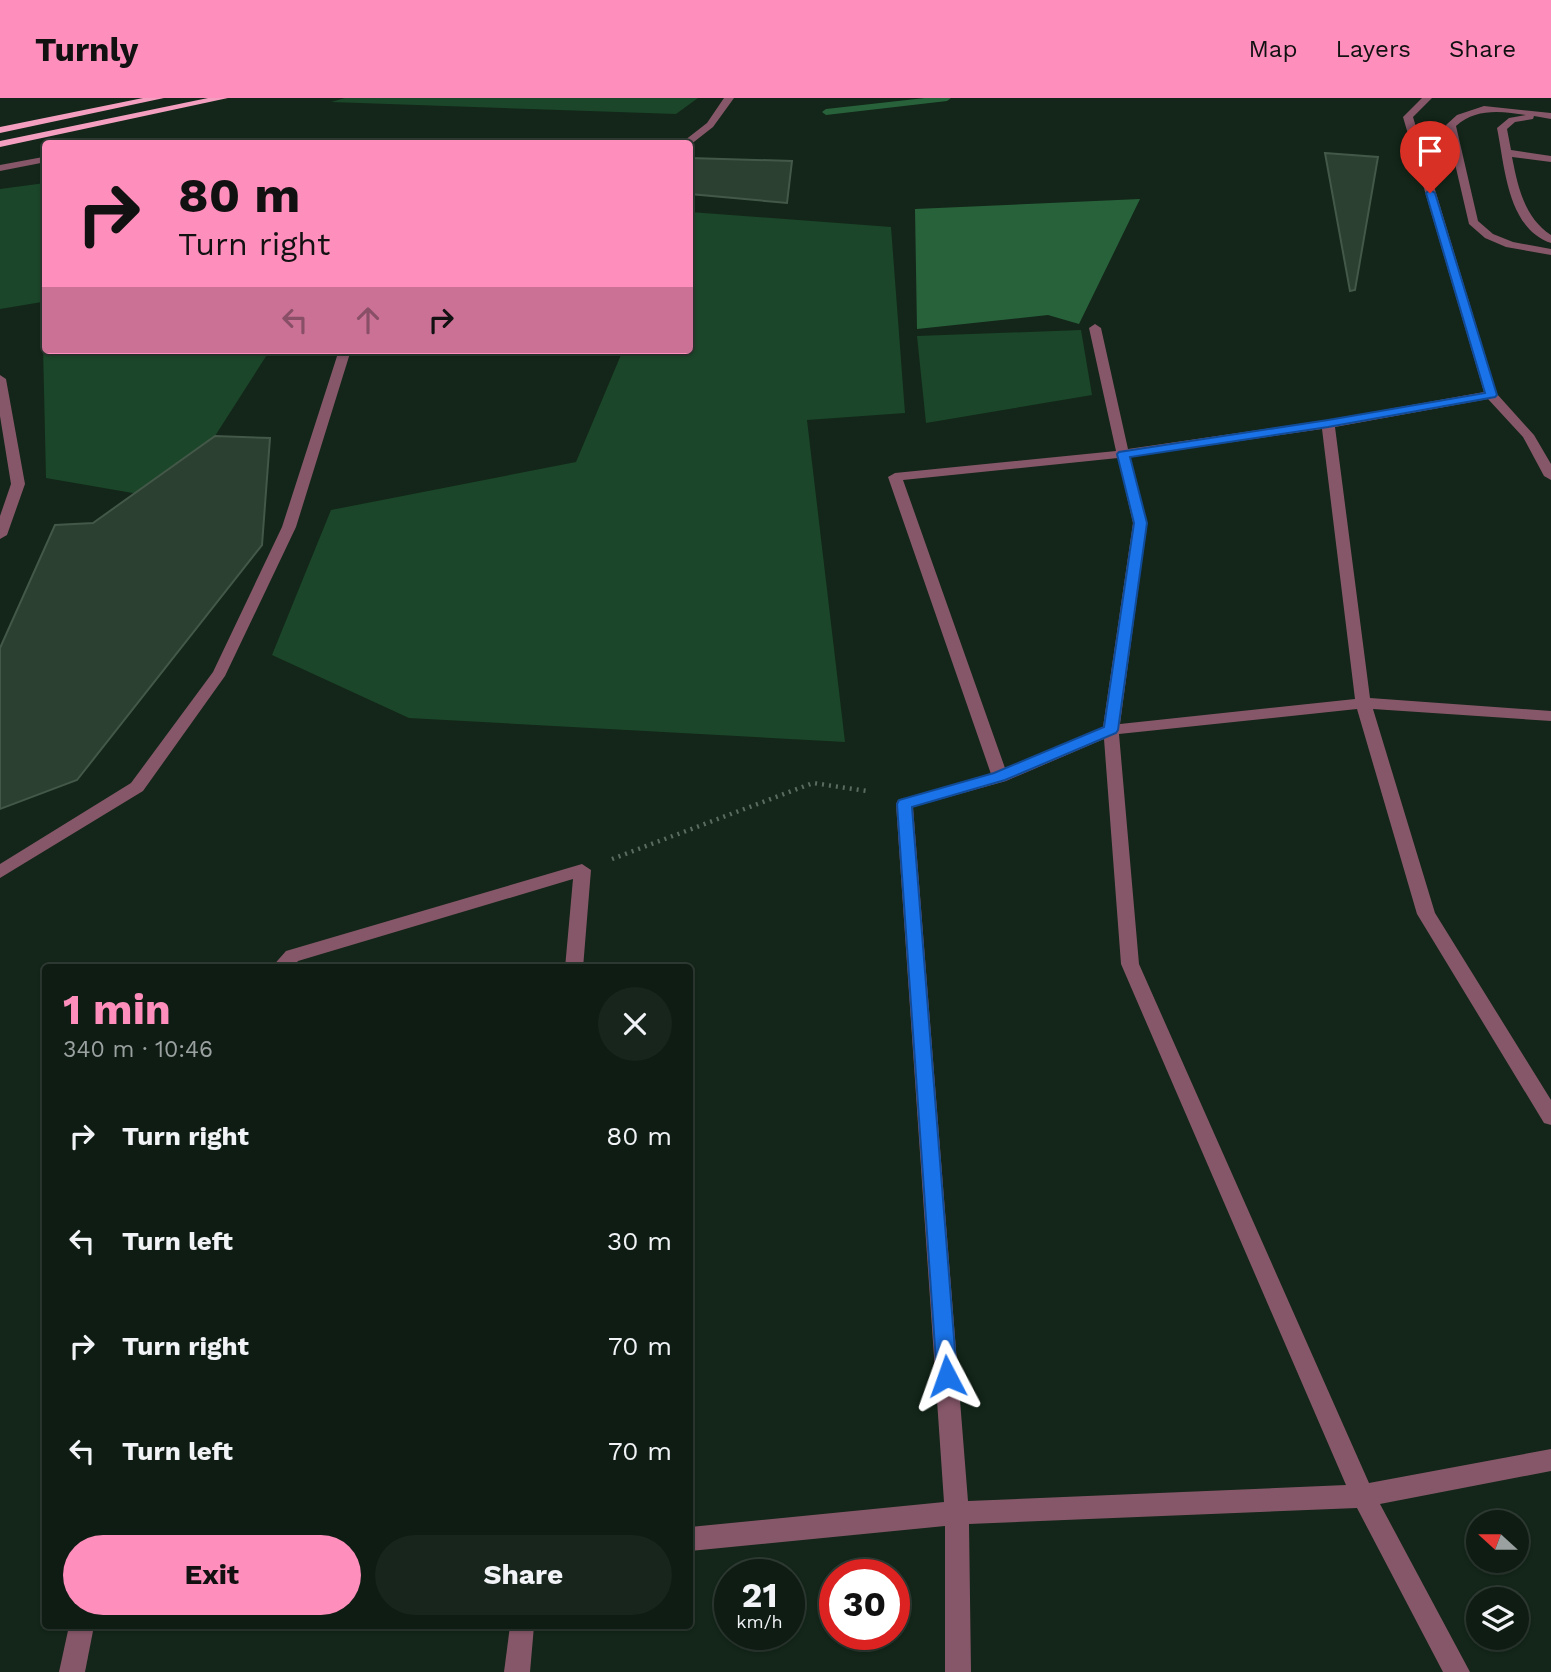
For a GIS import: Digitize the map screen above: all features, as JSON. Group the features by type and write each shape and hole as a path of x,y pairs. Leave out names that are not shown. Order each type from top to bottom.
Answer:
{"highway":[{"path":"0,130 159,98"},
{"path":"0,144 223,98"}],"street":[{"path":"690,140 710,125 729,98"},
{"path":"1427,98 1408,117 1491,395 1528,435 1551,476"},
{"path":"1551,117 1487,110 1470,111 1457,117 1451,125 1473,222 1489,236 1510,245 1551,252"},
{"path":"1551,117 1532,116 1512,120 1502,128 1527,223 1551,240"},
{"path":"1508,153 1551,159"},
{"path":"0,168 42,160"},
{"path":"1095,328 1140,523 1111,730 1130,964 1363,1496 1457,1672"},
{"path":"0,872 137,787 220,673 289,527 344,354"},
{"path":"0,379 18,484 0,535"},
{"path":"1000,777 895,477 1123,454 1328,424 1491,395"},
{"path":"1328,424 1363,703 1426,914 1551,1117"},
{"path":"958,1672 957,1513 904,804 1000,777 1111,730 1363,703 1551,716"},
{"path":"284,964 292,956 582,870 574,964"},
{"path":"693,1539 957,1513 1363,1496 1551,1460"},
{"path":"72,1672 80,1629"},
{"path":"517,1672 522,1629"}],"path":[{"path":"582,870 813,783 867,792"}],"shaded area":[{"path":"345,98 698,98 676,114 331,102"},
{"path":"42,183 42,302 0,309 0,189"},
{"path":"1140,199 1079,324 1048,315 917,329 915,209"},
{"path":"693,212 891,227 905,413 807,420 845,742 409,718 272,655 331,510 576,462 621,354 693,354"},
{"path":"1081,330 1092,395 926,423 917,336"},
{"path":"43,354 267,354 215,436 150,496 46,478"}],"building":[{"path":"1325,153 1378,157 1355,290 1350,291"},
{"path":"693,158 792,161 787,203 693,194"},
{"path":"215,436 270,438 262,545 77,780 0,809 0,648 55,525 93,523"}],"waterway":[{"path":"826,112 947,98"}],"route":[{"path":"947,1376 904,804 1000,777 1111,730 1140,523 1123,454 1328,424 1491,395 1430,193"}]}
